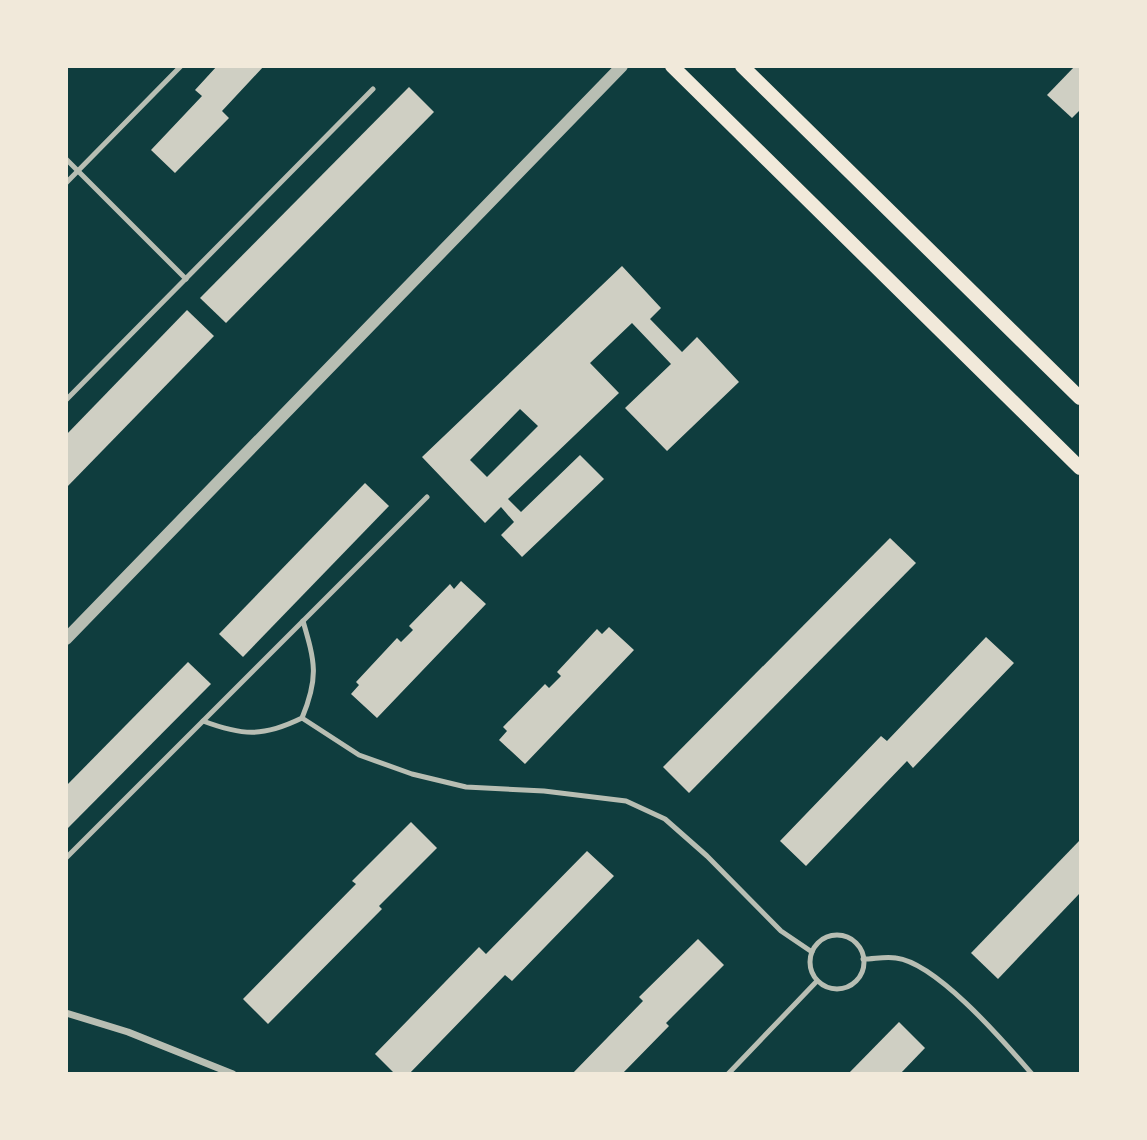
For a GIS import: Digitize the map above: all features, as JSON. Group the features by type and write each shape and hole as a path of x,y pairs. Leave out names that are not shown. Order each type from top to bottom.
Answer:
{"main road":[{"path":"672,66 1080,468"},
{"path":"742,66 1080,398"}],"street":[{"path":"66,639 622,66"},
{"path":"66,1013 128,1032 233,1073"}],"lane":[{"path":"66,183 181,66"},
{"path":"66,400 373,89"},
{"path":"66,159 186,279"},
{"path":"66,858 427,497"},
{"path":"203,721 232,732 260,733 280,729 302,718 312,694 315,662 303,621"},
{"path":"302,718 359,755 412,774 466,787 544,790 626,801 665,819 707,856 782,931 811,951"},
{"path":"837,935 856,943 863,959 862,972 856,981 837,989 826,987 817,981 809,962 811,951 817,943 826,937 837,935"},
{"path":"863,959 898,957 923,969 955,992 1032,1073"},
{"path":"728,1073 817,981"}],"building":[{"path":"217,66 264,66 222,111 229,118 175,173 151,150 202,96 195,90"},
{"path":"1075,66 1080,66 1080,110 1072,118 1047,95"},
{"path":"409,87 434,112 226,323 200,298"},
{"path":"622,266 661,308 650,319 682,352 697,337 739,382 667,451 625,408 671,364 632,323 590,363 619,393 508,499 521,512 580,455 604,479 522,557 501,535 514,522 501,507 485,523 422,457","holes":["520,409 538,426 487,477 470,460"]},
{"path":"187,310 214,336 66,488 66,435"},
{"path":"365,483 389,506 243,657 219,634"},
{"path":"890,538 916,563 689,793 663,767"},
{"path":"461,581 486,604 377,718 351,694 359,685 356,682 397,638 401,642 413,630 409,626 450,584 454,589"},
{"path":"609,627 634,650 525,764 499,740 507,731 503,727 545,684 549,688 561,676 557,672 597,629 602,634"},
{"path":"986,637 1014,663 913,768 907,761 806,866 780,841 881,736 887,741"},
{"path":"188,662 211,684 66,830 66,786"},
{"path":"411,822 437,848 379,906 382,909 268,1024 243,999 356,884 352,881"},
{"path":"1080,840 1080,893 998,979 971,953"},
{"path":"587,851 614,876 512,981 505,975 409,1074 395,1074 375,1054 479,947 486,954"},
{"path":"698,939 724,965 666,1023 669,1026 622,1074 572,1074 643,1001 639,997"},
{"path":"899,1022 925,1048 900,1074 848,1074"}]}
